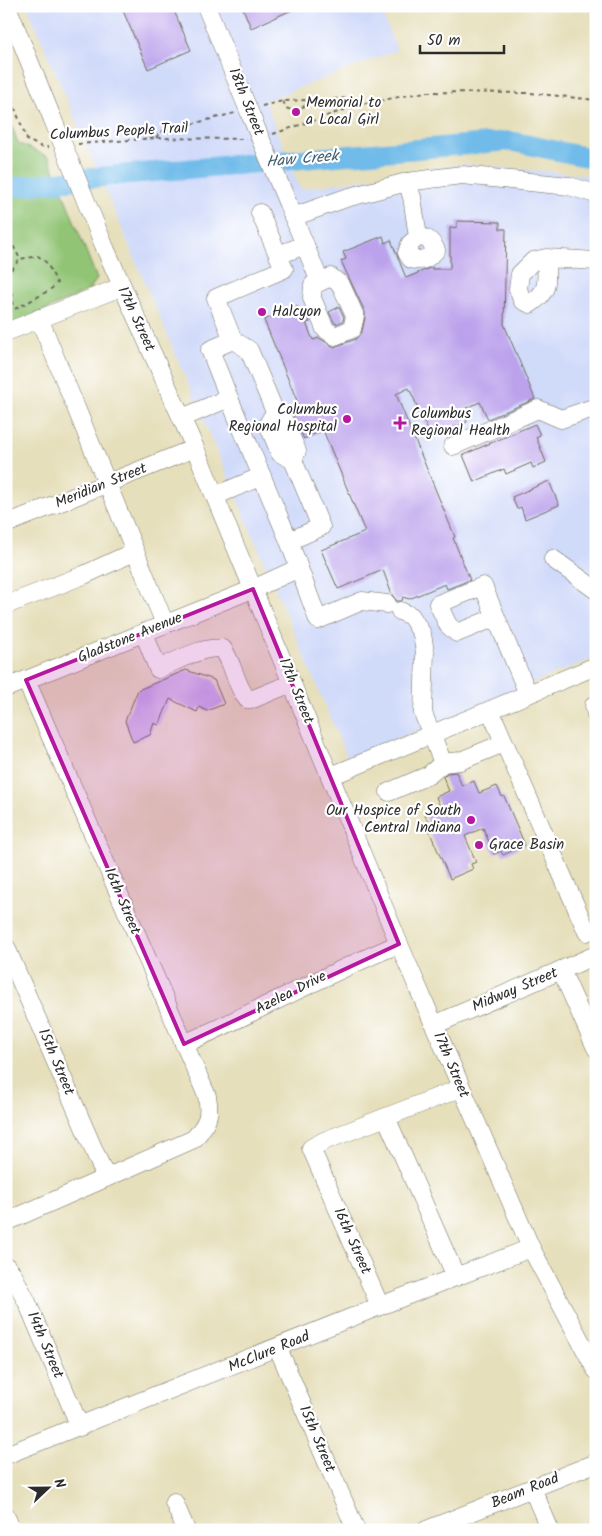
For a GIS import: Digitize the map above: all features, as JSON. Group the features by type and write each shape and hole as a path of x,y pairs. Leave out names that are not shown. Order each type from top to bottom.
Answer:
{"street":[{"name":"17th Street","path":"7,6 105,248 195,448 399,944 461,1088 531,1248 596,1370"},
{"name":"18th Street","path":"206,6 320,282"},
{"path":"291,210 407,182 462,175 569,186 596,194"},
{"path":"407,182 412,197 418,237"},
{"path":"260,213 284,269 216,298 233,340 249,350 275,412 268,424 280,454 293,460 321,527 289,541"},
{"path":"278,255 305,244"},
{"path":"546,258 596,261"},
{"path":"6,332 122,287"},
{"path":"39,318 165,624"},
{"path":"233,340 210,350 289,541 318,620 362,601 394,607 411,616 422,634 425,652 422,713 443,763"},
{"path":"182,418 229,398"},
{"path":"453,446 538,410 561,419 596,408"},
{"name":"Meridian Street","path":"6,524 195,448"},
{"path":"215,496 262,476"},
{"path":"6,605 84,575 134,552"},
{"path":"554,559 596,590"},
{"name":"Gladstone Avenue","path":"6,688 299,568"},
{"path":"496,617 528,694"},
{"path":"144,633 158,669 215,648 223,649 229,657 241,691 247,699 253,699 292,683"},
{"path":"330,776 596,666"},
{"name":"16th Street","path":"26,680 207,1096 210,1110 207,1124 194,1139 106,1178"},
{"path":"490,710 587,932"},
{"path":"389,792 429,775 443,763 460,761 504,743"},
{"name":"Azelea Drive","path":"184,1044 242,1018 346,966 399,944"},
{"name":"15th Street","path":"6,947 106,1178"},
{"name":"Midway Street","path":"434,1025 596,955"},
{"path":"561,970 596,1048"},
{"path":"456,1277 386,1118 461,1088"},
{"name":"16th Street","path":"380,1306 312,1148 386,1118"},
{"path":"6,1222 106,1178"},
{"name":"McClure Road","path":"6,1455 531,1248"},
{"name":"14th Street","path":"6,1266 12,1273 27,1302 80,1426"},
{"name":"15th Street","path":"278,1348 356,1530"},
{"name":"Beam Road","path":"426,1530 596,1463"},
{"path":"532,1488 550,1530"},
{"path":"174,1502 186,1530"},
{"path":"6,1517 12,1530"}],"path":[{"name":"Columbus People Trail","path":"6,85 27,140 42,147 52,146"},
{"path":"270,134 362,104 425,92 531,93 596,100"},
{"path":"283,101 286,108 291,109 303,108 306,105 306,101"},
{"name":"Columbus People Trail","path":"71,145 156,138 244,140 252,138"},
{"path":"6,232 20,259"},
{"path":"6,314 10,312 54,288 57,282 47,263 38,256 20,259 6,277 13,295 14,304 10,312"}],"highlighted area":[{"path":"253,589 399,944 184,1044 26,680"}],"shaded area":[{"name":"Columbus Regional Health","path":"27,6 379,6 397,50 265,101 300,189 462,164 596,176 596,657 348,759"}],"green space":[{"path":"6,110 18,143 49,157 97,279 89,290 6,328"}],"building":[{"path":"121,6 172,6 191,50 148,69"},
{"path":"242,6 301,6 251,28"},
{"name":"Columbus Regional Hospital","path":"457,221 500,222 500,229 506,229 504,324 535,399 488,419 480,402 464,409 467,422 431,437 409,388 396,394 455,537 453,538 470,580 447,589 445,584 409,599 403,597 402,601 397,601 392,595 383,570 338,589 321,550 365,532 323,430 304,439 293,416 302,413 264,320 297,306 299,310 304,308 310,322 306,323 313,340 319,338 334,347 356,339 362,331 365,312 341,261 346,259 343,252 383,236 385,243 391,240 406,278 432,267 432,269 450,269 450,228 457,227"},
{"path":"339,307 344,317 343,321 336,324 329,312"},
{"path":"535,424 540,435 536,437 546,462 533,468 531,463 506,474 504,469 474,482 463,455"},
{"path":"549,481 559,505 525,519 521,507 517,509 512,497"},
{"path":"186,670 214,680 224,704 207,711 199,707 197,712 170,699 159,725 154,723 150,735 133,742 125,721 138,690"},
{"name":"Our Hospice of South Central Indiana","path":"456,772 462,786 474,781 479,793 497,786 502,797 504,796 525,845 503,855 501,851 494,854 483,828 465,836 476,862 471,864 473,869 450,879 428,828 430,827 425,815 441,809 436,797 449,791 443,777 447,773"}],"waterway":[{"name":"Haw Creek","path":"6,188 118,175 510,141 596,159"}],"place":[{"name":"Memorial to a Local Girl","path":"296,112"},
{"name":"Halcyon","path":"262,312"},
{"name":"Columbus Regional Hospital","path":"347,419"},
{"name":"Columbus Regional Health","path":"400,423"},
{"name":"Our Hospice of South Central Indiana","path":"471,820"},
{"name":"Grace Basin","path":"479,845"}]}
